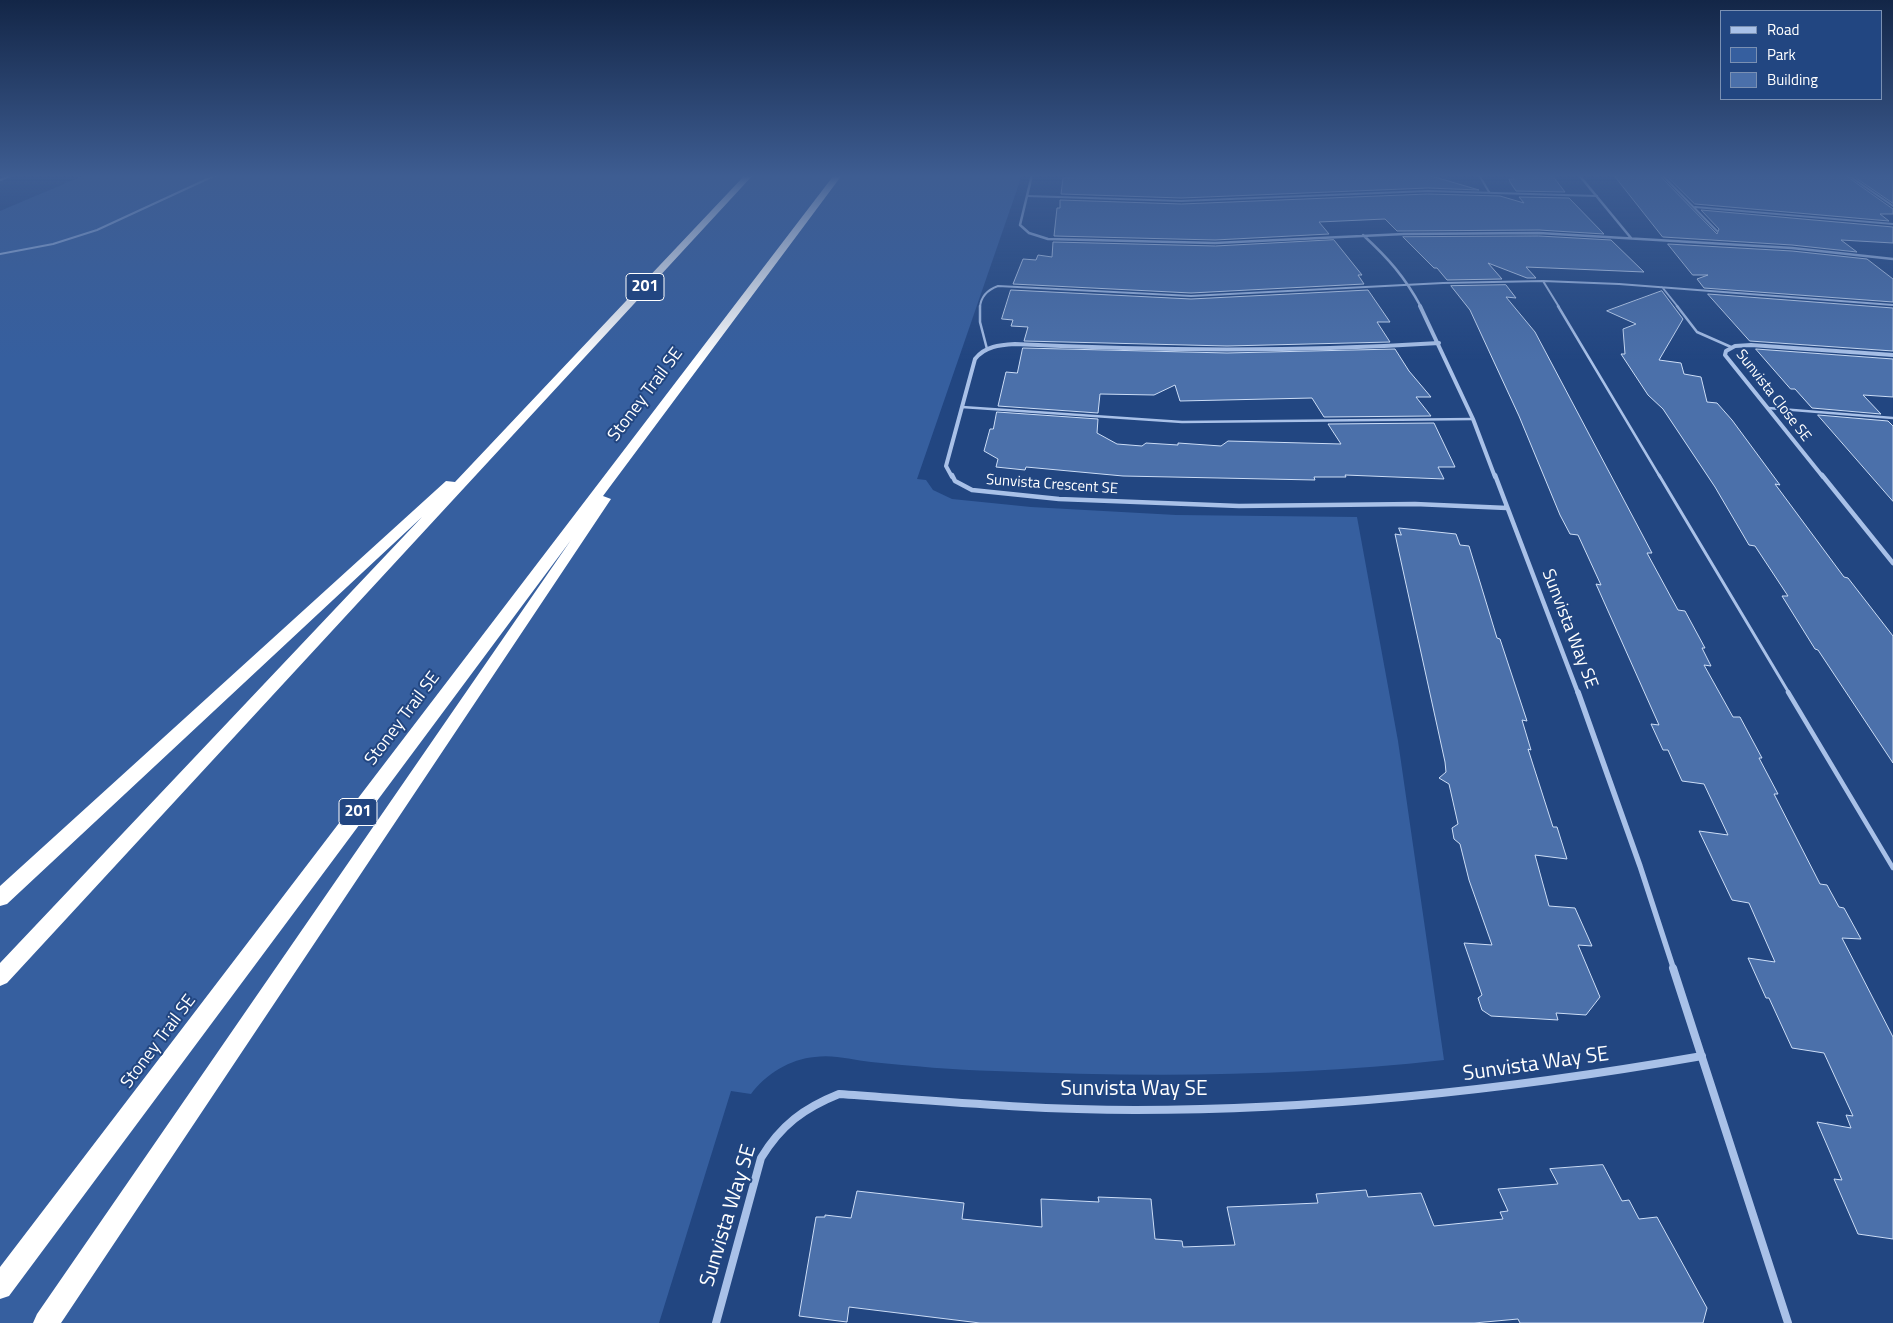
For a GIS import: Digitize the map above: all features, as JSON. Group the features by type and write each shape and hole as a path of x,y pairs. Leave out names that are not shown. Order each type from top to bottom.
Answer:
{"highway":[{"name":"201","path":"0,976 541,400 691,237"},
{"name":"Stoney Trail SE","path":"0,1287 791,237"},
{"path":"46,1323 715,337"},
{"path":"0,898 541,400"}],"street":[{"path":"1044,237 1057,240 1215,243 1331,237"},
{"name":"Sunvista Way SE","path":"1365,237 1392,262 1409,285 1439,343 1472,419 1507,508 1589,721 1640,866 1788,1323"},
{"path":"1593,237 1792,248 1893,259"},
{"path":"986,349 1016,344 1188,352 1292,352 1439,343"},
{"name":"Sunvista Close SE","path":"1893,356 1751,345 1731,347 1726,351 1725,355 1893,564"},
{"name":"Sunvista Crescent SE","path":"986,349 975,359 946,466 950,475 961,485 987,492 1181,505 1316,506 1440,504 1507,508"},
{"name":"Sunvista Way SE","path":"716,1323 761,1158 772,1138 791,1117 812,1103 839,1094 1052,1108 1278,1107 1482,1090 1565,1080 1702,1056"}],"lane":[{"path":"0,254 52,244 75,237"},
{"path":"1543,281 1893,868"},
{"path":"986,349 978,324 980,312 984,292 990,287 998,286 1192,296 1409,285 1543,281 1662,287 1893,305"},
{"path":"1662,287 1697,332 1731,347"},
{"path":"962,407 1182,422 1472,419"},
{"path":"1768,408 1893,418"}],"green space":[{"path":"0,237 1001,237 917,479 926,480 933,490 952,499 1031,507 1176,515 1357,517 1398,741 1444,1060 1388,1066 1276,1073 1163,1075 964,1070 871,1062 829,1056 806,1058 788,1064 771,1074 751,1094 731,1091 659,1323 0,1323"}],"building":[{"path":"1084,237 1277,237 1215,240"},
{"path":"1403,237 1552,237 1611,240 1644,272 1526,267 1536,278 1527,278 1488,263 1502,279 1447,280 1437,268 1434,268"},
{"path":"1663,237 1893,237 1893,243 1841,240 1857,252 1792,245"},
{"path":"1334,240 1362,275 1358,275 1364,284 1191,293 1013,284 1023,259 1036,260 1038,255 1052,257 1053,242 1215,246"},
{"path":"1668,244 1792,251 1867,259 1893,279 1893,302 1704,288 1697,279 1708,275 1693,275"},
{"path":"1506,285 1516,298 1506,297 1535,332 1652,553 1647,553 1678,610 1685,611 1705,648 1702,648 1711,666 1704,665 1733,717 1740,717 1762,758 1759,758 1778,794 1774,794 1820,884 1827,885 1839,907 1844,908 1861,939 1842,938 1893,1037 1893,1239 1858,1234 1834,1179 1842,1180 1817,1122 1851,1128 1846,1115 1853,1116 1824,1053 1792,1048 1769,998 1766,998 1748,958 1775,962 1749,903 1732,900 1699,831 1728,835 1704,784 1682,781 1668,750 1663,750 1651,724 1659,725 1596,584 1601,585 1578,535 1570,534 1560,515 1519,416 1470,310 1451,286"},
{"path":"1011,290 1191,299 1368,290 1390,322 1377,322 1390,342 1227,346 1024,341 1028,327 1011,326 1013,320 1002,319"},
{"path":"1662,291 1683,319 1659,360 1681,363 1684,374 1701,377 1707,402 1717,403 1732,420 1780,485 1775,484 1844,577 1848,578 1893,636 1893,763 1818,650 1815,649 1782,596 1788,596 1755,546 1749,545 1715,487 1663,409 1648,395 1621,354 1625,354 1623,329 1636,324 1607,311"},
{"path":"1708,294 1893,308 1893,351 1750,341"},
{"path":"1023,348 1227,353 1395,349 1409,371 1431,397 1416,397 1431,416 1324,417 1312,398 1180,401 1175,385 1154,395 1100,394 1098,413 998,406 1006,372 1017,373"},
{"path":"1756,349 1893,359 1893,397 1863,395 1881,414 1812,408 1795,389 1791,389"},
{"path":"997,412 1098,419 1097,433 1117,444 1142,446 1146,443 1178,445 1178,443 1221,446 1228,441 1341,444 1328,424 1434,423 1455,467 1438,467 1444,479 1345,475 1346,477 1314,477 1315,480 1123,476 1026,467 1025,470 996,467 998,459 984,451 990,429 993,429"},
{"path":"1818,415 1888,421 1893,426 1893,501"},
{"path":"1399,528 1456,534 1460,545 1469,546 1497,638 1500,639 1527,721 1522,720 1531,750 1528,749 1553,827 1557,827 1567,859 1535,855 1549,906 1575,908 1592,946 1578,945 1600,997 1586,1015 1556,1013 1558,1020 1491,1016 1482,1010 1478,998 1482,995 1464,943 1492,945 1469,880 1460,844 1454,839 1452,828 1458,824 1449,784 1439,778 1446,772 1445,762 1395,534 1401,535"},
{"path":"1603,1165 1622,1201 1629,1200 1639,1219 1657,1217 1707,1308 1703,1323 1520,1323 1518,1319 1474,1323 980,1323 849,1307 847,1322 799,1316 816,1217 825,1217 825,1215 851,1218 857,1191 964,1203 962,1219 1042,1227 1041,1199 1099,1202 1098,1197 1151,1199 1155,1239 1182,1241 1183,1247 1235,1245 1227,1207 1318,1203 1316,1194 1366,1190 1368,1197 1421,1193 1434,1226 1503,1219 1500,1212 1508,1211 1498,1189 1558,1184 1550,1169"}]}
